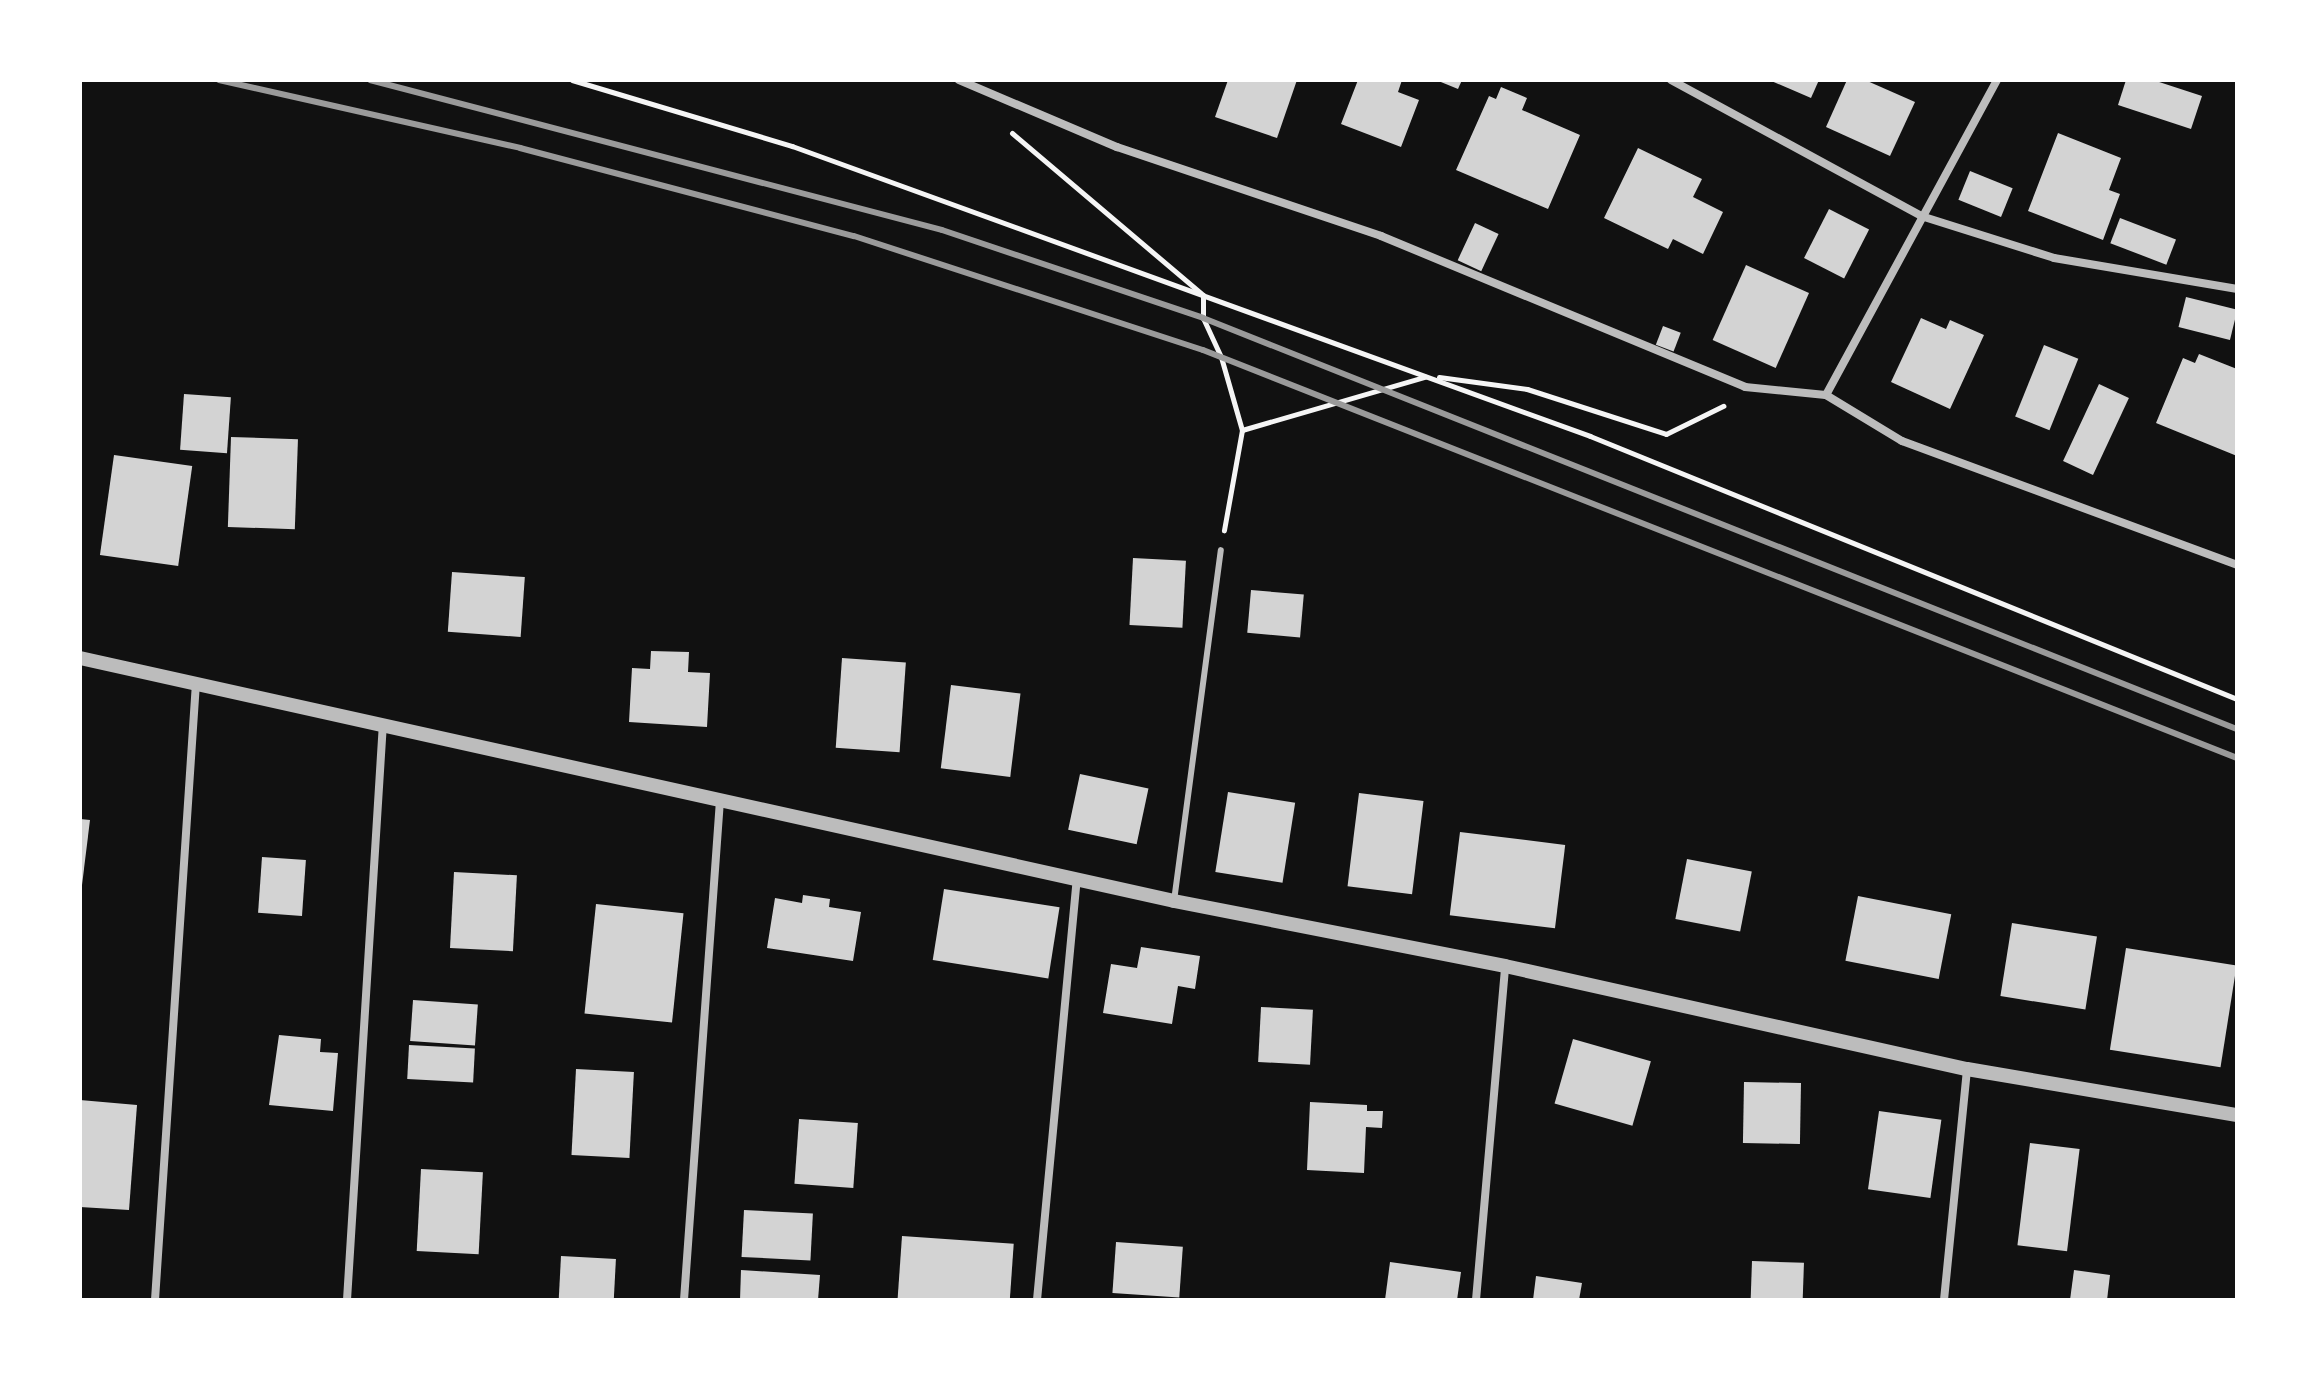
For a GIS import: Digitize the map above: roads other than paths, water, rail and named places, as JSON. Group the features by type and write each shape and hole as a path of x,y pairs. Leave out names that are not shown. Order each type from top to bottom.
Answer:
{"street":[{"path":"959,80 1117,147 1381,236 1758,388 1826,395 1902,441 2237,565"},
{"path":"1671,80 1921,216 2054,258 2237,289"},
{"path":"1826,395 1997,80"},
{"path":"80,658 196,680 1174,901 1505,966 1967,1069 2237,1115"},
{"path":"155,1300 196,680"},
{"path":"347,1300 383,723"},
{"path":"684,1300 720,800"},
{"path":"1037,1300 1077,878"},
{"path":"1476,1300 1505,966"},
{"path":"1944,1300 1967,1069"}],"lane":[{"path":"1174,901 1221,550"}],"railway":[{"path":"219,80 520,148 854,236 1203,350 2237,758"},
{"path":"370,80 942,230 1203,318 2237,729"}]}
